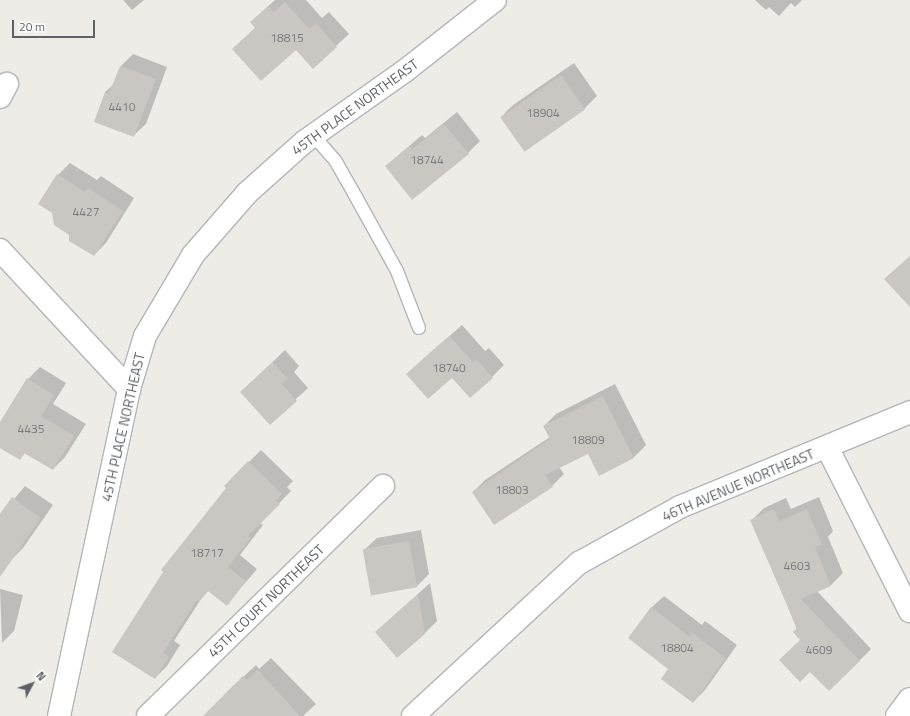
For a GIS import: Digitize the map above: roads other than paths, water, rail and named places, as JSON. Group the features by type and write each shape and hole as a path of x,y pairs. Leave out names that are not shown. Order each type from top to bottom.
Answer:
{"street":[{"name":"45TH PLACE NORTHEAST","path":"58,716 129,389 146,336 193,255 247,194 313,135 406,70 495,0"},
{"path":"0,250 129,389"},
{"name":"46TH AVENUE NORTHEAST","path":"413,716 579,563 680,507 910,412"},
{"path":"827,447 910,611"},
{"name":"45TH COURT NORTHEAST","path":"148,716 383,486"},
{"path":"897,716 910,699"}],"lane":[{"path":"313,135 335,160 356,197 396,271 419,328"}]}
